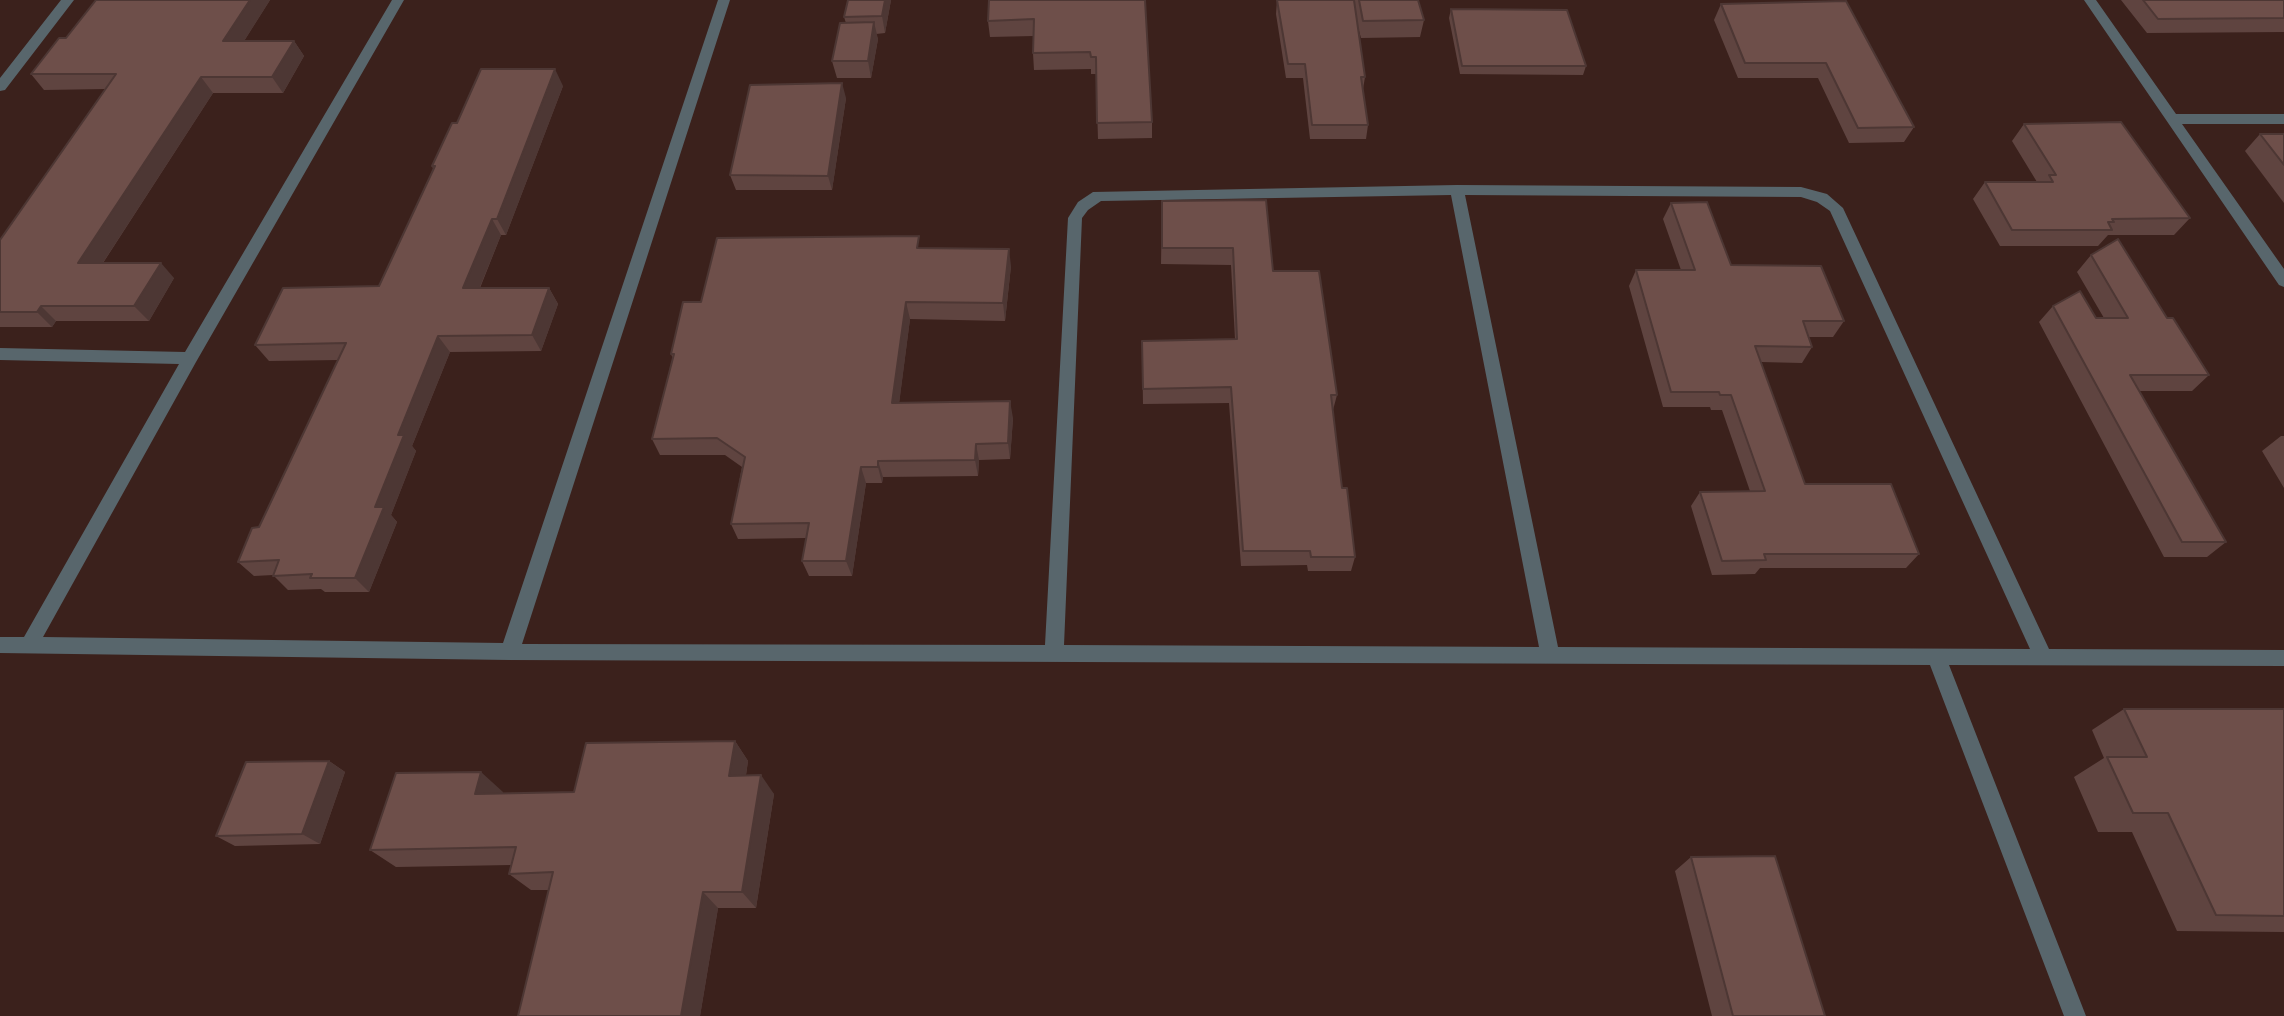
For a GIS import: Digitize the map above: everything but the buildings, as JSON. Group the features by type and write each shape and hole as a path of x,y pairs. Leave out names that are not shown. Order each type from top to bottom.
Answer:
{"street":[{"path":"0,87 68,0"},
{"path":"29,645 190,358 398,0"},
{"path":"510,652 724,0"},
{"path":"2090,0 2284,281"},
{"path":"2171,119 2284,119"},
{"path":"1054,653 1074,218 1083,206 1098,196 1457,190 1801,192 1822,198 1836,208 2043,657"},
{"path":"1457,190 1550,656"},
{"path":"0,354 190,358"},
{"path":"0,645 510,652 2284,658"},
{"path":"1936,656 2075,1016"}]}
